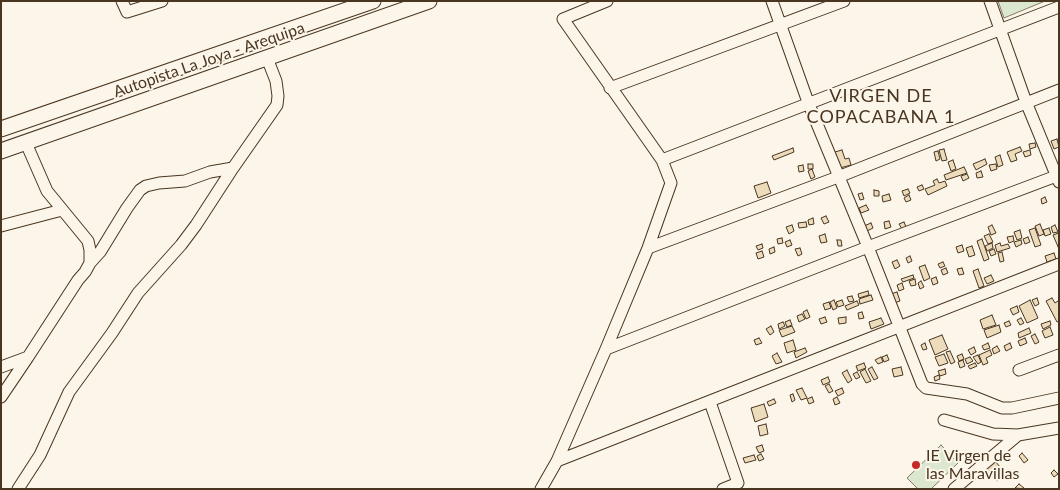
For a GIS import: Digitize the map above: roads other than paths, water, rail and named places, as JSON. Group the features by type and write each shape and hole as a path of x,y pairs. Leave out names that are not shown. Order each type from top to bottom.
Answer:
{"main road":[{"name":"Autopista La Joya - Arequipa","path":"1,129 373,1"},
{"name":"Autopista La Joya - Arequipa","path":"1,151 429,1"}],"street":[{"path":"122,1 127,12 162,1"},
{"path":"541,489 557,461 606,349 648,248 671,183 662,160 563,19 607,1"},
{"path":"772,1 808,102 922,384 926,388 957,392 1007,408 1059,398"},
{"path":"610,88 844,1"},
{"path":"606,349 868,247 1058,177 1026,102 990,1"},
{"path":"662,160 808,102 1059,7"},
{"path":"18,489 40,455 69,392 112,333 138,292 181,245 196,225 277,104 276,81 267,58"},
{"path":"648,248 838,177 1059,90"},
{"path":"26,143 47,191 88,241 90,263"},
{"path":"1,397 140,190 146,186 185,181 210,172 233,168"},
{"path":"1,226 62,210"},
{"path":"557,461 1059,264"},
{"path":"1019,370 1059,355"},
{"path":"1,367 28,357"},
{"path":"710,402 738,483 723,489"},
{"path":"944,420 993,434 1018,435 1059,428"},
{"path":"954,489 1018,435"}],"place":[{"name":"IE Virgen de las Maravillas","path":"916,465"}],"district":[{"name":"VIRGEN DE COPACABANA 1","path":"881,106"}]}
